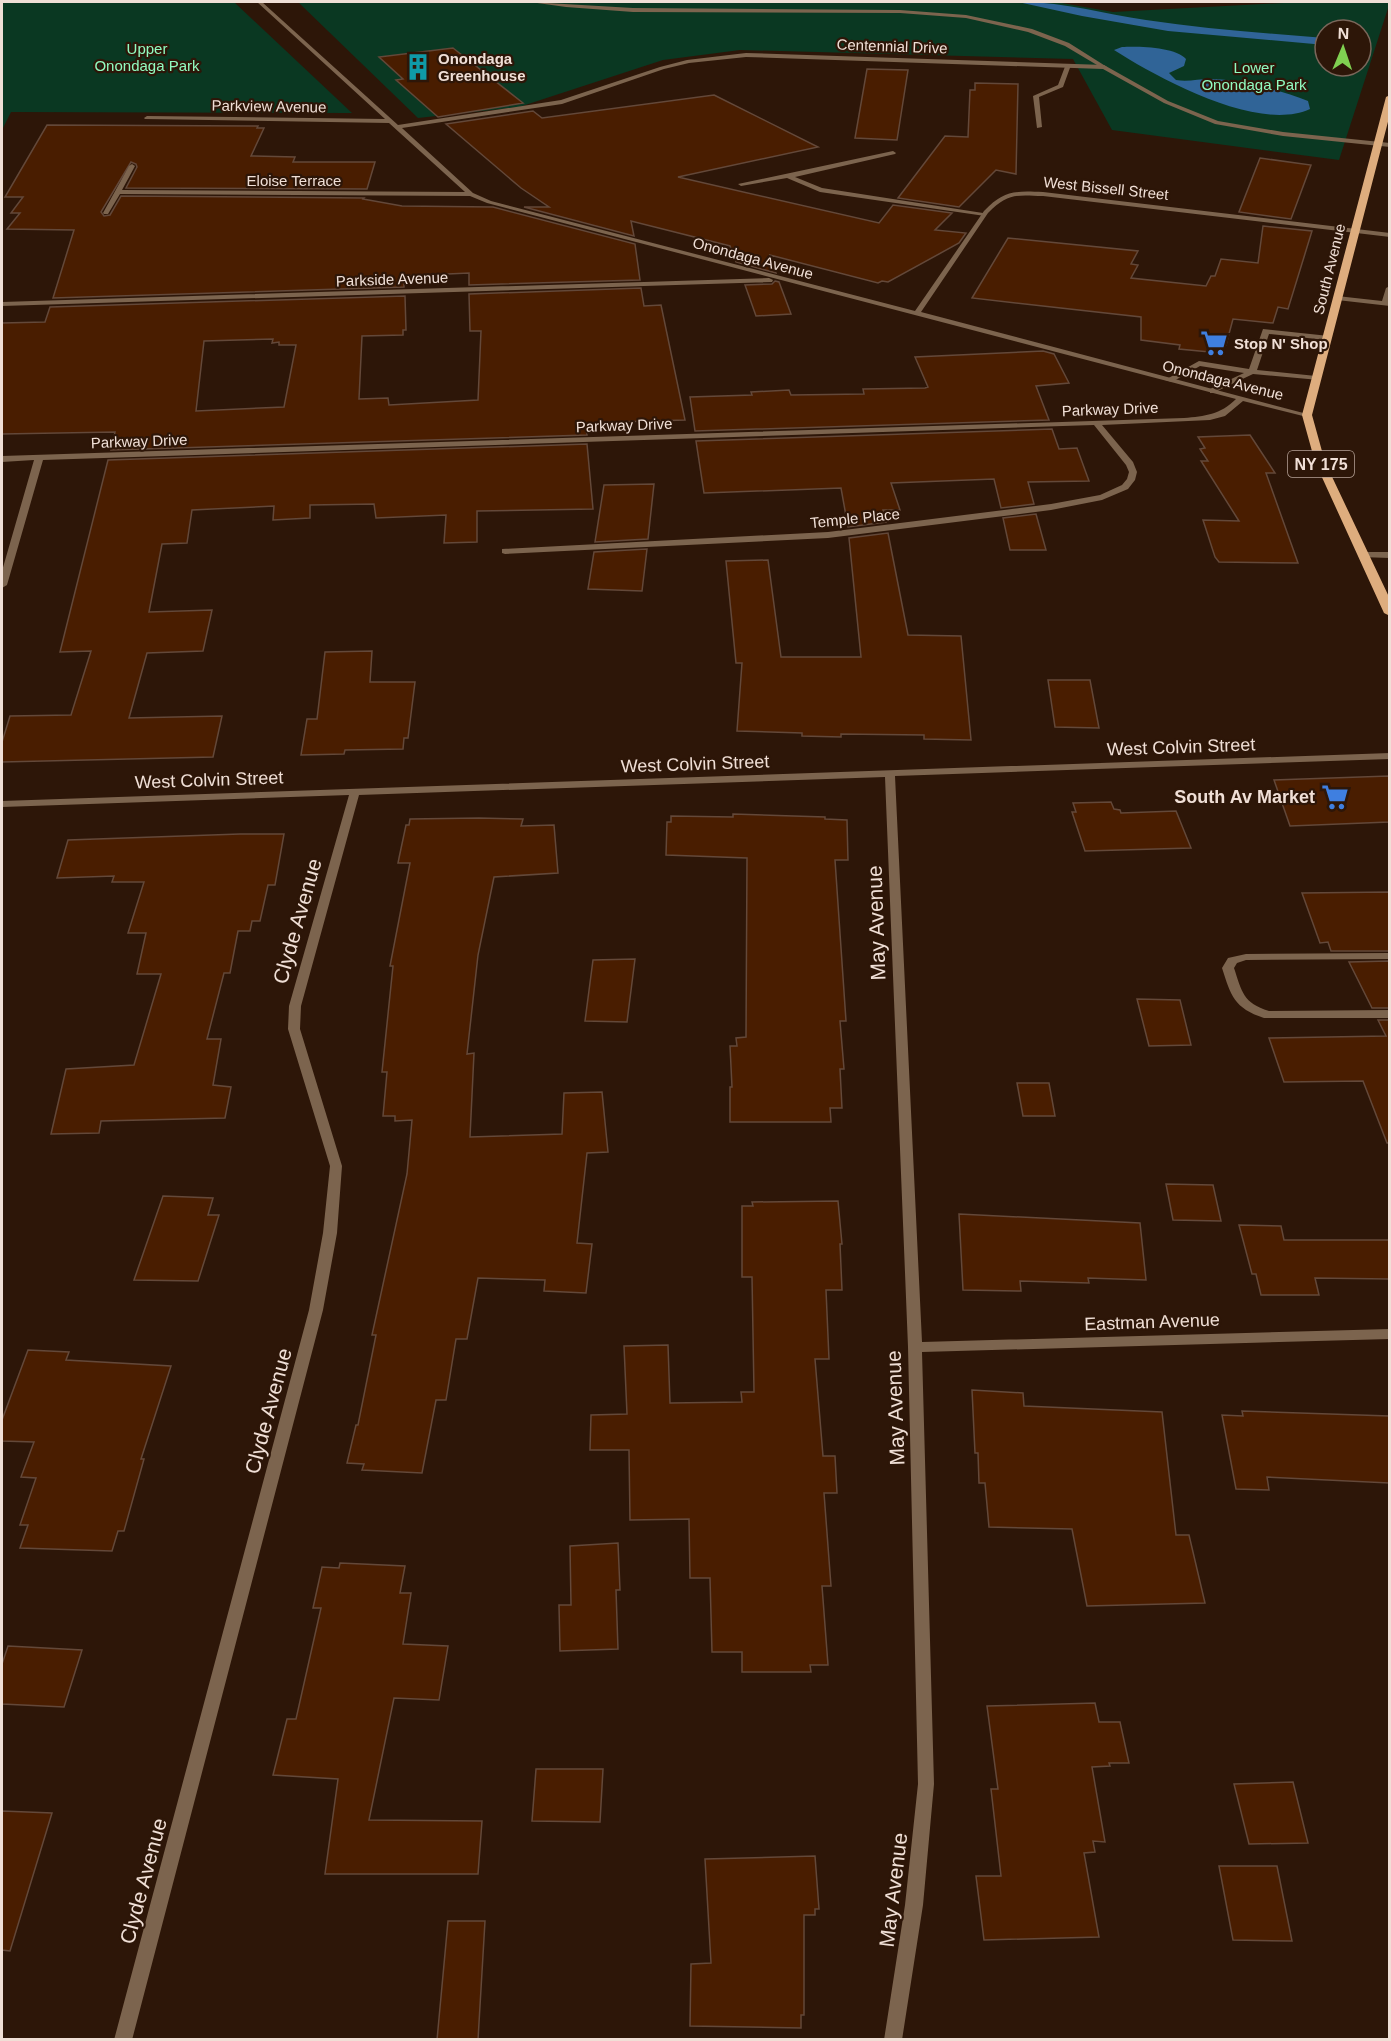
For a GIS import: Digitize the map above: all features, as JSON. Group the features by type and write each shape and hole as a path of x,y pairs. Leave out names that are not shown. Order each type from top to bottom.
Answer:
{"main road":[{"name":"South Avenue","path":"1389,97 1307,415 1320,462 1389,613"}],"street":[{"name":"Onondaga Avenue","path":"259,2 471,194 489,202 1307,415"},
{"path":"533,2 658,11 914,12 961,17 1026,29 1059,41 1104,67"},
{"path":"538,2 546,3"},
{"name":"Centennial Drive","path":"397,127 562,102 662,68 708,58 786,56 1104,67 1166,102 1217,123 1283,134 1389,145"},
{"path":"1039,127 1036,96 1060,86 1068,65"},
{"name":"Parkview Avenue","path":"147,118 390,121"},
{"path":"741,184 893,153"},
{"path":"106,213 132,166"},
{"path":"788,176 820,190 983,216"},
{"name":"Eloise Terrace","path":"117,192 471,194"},
{"name":"West Bissell Street","path":"916,314 983,216 1000,197 1006,194 1043,194 1389,234"},
{"name":"Parkside Avenue","path":"2,304 783,279"},
{"path":"1336,298 1387,304 1389,288"},
{"path":"1213,391 1252,372 1266,331 1326,338"},
{"path":"1169,380 1199,363 1252,372 1316,378"},
{"name":"Parkway Drive","path":"2,459 1184,420 1217,416 1228,412 1241,398"},
{"name":"Temple Place","path":"505,552 828,535 1051,507 1102,497 1125,487 1131,480 1133,472 1130,464 1096,423"},
{"path":"2,585 39,458"},
{"path":"1363,555 1389,555"},
{"name":"West Colvin Street","path":"2,804 1389,756"},
{"name":"May Avenue","path":"890,774 915,1347 926,1784 914,1905 893,2040"},
{"name":"Clyde Avenue","path":"123,2040 316,1310 330,1233 336,1166 294,1029 295,1006 355,792"},
{"path":"1389,956 1246,957 1232,960 1228,968 1240,1003 1252,1011 1268,1015 1389,1014"},
{"name":"Eastman Avenue","path":"915,1347 1389,1334"}],"green space":[{"name":"Upper Onondaga Park","path":"2,2 234,2 352,113 11,112 2,130"},
{"name":"Lower Onondaga Park","path":"298,2 1056,2 1113,12 1301,2 1390,2 1373,55 1373,18 1313,18 1313,78 1365,78 1339,160 1112,130 1073,59 740,50 663,60 519,107 418,118"}],"water":[{"path":"1018,2 1066,6 1190,26 1313,37 1313,44 1168,31"},
{"path":"1122,47 1156,48 1181,55 1186,59 1184,66 1169,73 1176,80 1221,79 1260,86 1308,101 1310,109 1288,115 1264,114 1209,99 1156,74 1114,50"}],"building":[{"path":"453,48 523,103 438,117 396,80 403,79 379,57"},
{"path":"867,69 908,70 897,140 855,138"},
{"path":"975,83 1018,84 1016,174 996,170 959,207 898,198 945,136 968,137 970,90 975,90"},
{"path":"714,95 818,147 678,177 879,223 893,205 952,213 935,230 966,233 959,243 888,282 878,283 770,255 776,273 736,262 730,246 631,221 634,236 524,207 549,207 521,188 446,124 533,111 542,118"},
{"path":"47,125 258,126 257,128 264,128 251,156 295,157 293,162 375,162 367,189 126,188 137,167 131,162 101,212 104,216 110,215 121,196 364,198 402,206 493,207 635,244 640,280 469,285 469,273 404,276 404,287 53,298 74,230 7,229 20,213 11,213 23,197 5,197"},
{"path":"1260,158 1311,165 1291,219 1239,212"},
{"path":"1263,226 1312,231 1288,309 1278,307 1273,323 1233,319 1226,345 1223,344 1220,353 1179,349 1180,345 1141,340 1141,317 972,298 1008,238 1138,251 1131,264 1138,265 1131,278 1206,286 1211,276 1215,276 1221,259 1258,263"},
{"path":"775,281 779,282 791,314 756,316 745,285 772,284"},
{"path":"641,288 644,306 661,305 685,420 585,423 587,435 111,450 115,432 2,434 2,323 45,322 50,307 405,296 406,330 403,330 403,335 362,336 359,399 388,398 389,405 478,400 481,331 470,331 469,294","holes":["273,339 272,343 296,345 284,407 196,411 204,341"]},
{"path":"1043,351 1054,354 1069,383 1036,386 1049,420 695,431 690,397 752,395 751,392 789,390 791,395 864,394 863,389 925,388 928,387 915,357"},
{"path":"1052,429 1059,449 1077,448 1089,481 1028,482 1034,504 1001,508 994,479 891,483 900,510 883,510 886,522 848,527 841,488 704,493 696,441"},
{"path":"1250,435 1275,473 1266,473 1298,563 1219,562 1215,557 1203,520 1239,521 1201,461 1208,461 1200,449 1205,448 1198,437"},
{"path":"587,444 593,509 477,511 477,542 444,543 446,515 376,518 374,504 310,505 310,518 273,520 274,506 192,510 187,543 162,544 149,612 212,610 203,651 147,653 129,718 222,716 213,757 2,762 2,742 10,716 71,715 91,651 60,652 108,460"},
{"path":"654,484 648,539 595,542 604,485"},
{"path":"1036,514 1046,550 1010,550 1003,518"},
{"path":"888,533 908,635 961,636 971,740 924,739 924,735 841,734 841,737 737,731 742,663 736,663 726,561 768,560 781,657 861,657 849,538"},
{"path":"647,549 642,591 588,589 594,552"},
{"path":"372,651 370,682 415,682 408,738 404,738 403,749 345,750 344,754 301,755 307,719 317,719 325,652"},
{"path":"1048,680 1090,680 1099,728 1055,727"},
{"name":"South Av Market","path":"1389,776 1389,822 1290,826 1274,780"},
{"path":"1111,802 1114,809 1120,810 1121,813 1176,811 1191,848 1085,851 1072,812 1076,812 1073,803"},
{"path":"733,814 825,817 825,819 847,820 848,860 835,860 846,1021 840,1021 844,1069 840,1069 842,1108 830,1108 831,1122 730,1122 730,1087 732,1087 730,1046 737,1046 736,1038 746,1037 747,858 666,855 667,822 671,822 671,816 733,817"},
{"path":"410,819 523,819 521,826 554,825 558,873 494,877 478,955 467,1054 474,1053 470,1137 562,1134 564,1093 602,1092 608,1152 587,1153 577,1243 592,1244 586,1293 544,1291 545,1280 478,1278 467,1339 456,1339 446,1400 436,1400 422,1473 362,1470 364,1464 347,1463 356,1425 358,1425 376,1335 372,1335 407,1174 412,1120 395,1121 395,1116 383,1116 387,1072 382,1072 393,966 390,966 410,863 398,863 406,825 409,825"},
{"path":"284,834 275,885 268,885 260,921 252,921 250,931 238,931 230,973 224,973 207,1039 221,1039 213,1085 231,1087 225,1118 101,1121 99,1133 51,1134 66,1069 134,1065 161,974 137,974 146,933 128,933 144,882 112,882 114,876 57,878 68,840"},
{"path":"1389,892 1389,951 1331,951 1328,942 1320,943 1302,893"},
{"path":"635,959 627,1022 585,1021 593,960"},
{"path":"1389,961 1389,1008 1372,1008 1349,962"},
{"path":"1137,999 1180,1000 1191,1045 1149,1046"},
{"path":"1378,1020 1389,1020 1389,1143 1387,1143 1363,1081 1284,1082 1269,1038 1386,1036"},
{"path":"1017,1083 1049,1083 1055,1116 1023,1116"},
{"path":"1166,1184 1213,1185 1221,1221 1173,1220"},
{"path":"163,1196 213,1198 208,1215 219,1215 198,1281 134,1280"},
{"path":"838,1201 842,1244 840,1244 842,1290 826,1290 829,1359 815,1359 823,1456 835,1456 837,1493 824,1493 831,1586 822,1586 828,1665 810,1665 811,1672 742,1672 742,1652 712,1652 710,1578 690,1578 689,1519 630,1520 629,1450 590,1450 591,1415 627,1414 624,1346 668,1345 670,1403 742,1402 741,1392 754,1392 752,1277 742,1277 742,1206 753,1206 752,1202"},
{"path":"959,1214 1140,1223 1146,1280 1088,1278 1089,1283 1020,1281 1021,1291 963,1290"},
{"path":"1239,1225 1281,1226 1284,1240 1389,1240 1389,1279 1315,1278 1319,1295 1261,1295 1256,1274 1252,1274"},
{"path":"28,1350 69,1352 66,1360 171,1366 141,1459 144,1459 124,1531 118,1531 112,1551 20,1548 28,1525 20,1525 36,1478 21,1477 34,1442 2,1441 2,1420"},
{"path":"972,1390 1023,1393 1024,1406 1162,1412 1176,1535 1189,1535 1205,1603 1087,1606 1072,1529 989,1527 985,1483 979,1483 978,1453 975,1453"},
{"path":"1242,1411 1389,1416 1389,1483 1267,1477 1269,1490 1236,1489 1222,1415 1243,1416"},
{"path":"618,1543 620,1590 616,1590 618,1649 560,1651 559,1605 571,1605 570,1546"},
{"path":"340,1563 405,1566 400,1593 411,1593 403,1644 448,1646 439,1700 394,1698 369,1820 482,1821 478,1874 325,1874 338,1779 273,1775 287,1719 296,1719 321,1608 313,1608 322,1567 339,1568"},
{"path":"8,1646 82,1650 64,1707 2,1704 2,1664"},
{"path":"1095,1703 1099,1722 1120,1722 1129,1763 1109,1763 1110,1766 1092,1767 1105,1842 1093,1841 1095,1852 1084,1853 1099,1937 984,1940 976,1876 1001,1876 991,1789 998,1789 987,1706"},
{"path":"536,1769 603,1769 600,1822 532,1821"},
{"path":"1293,1782 1308,1843 1249,1844 1234,1784"},
{"path":"2,1811 52,1813 10,1951 2,1950"},
{"path":"815,1856 819,1909 815,1909 815,1915 804,1915 804,2015 801,2015 801,2028 690,2026 691,1964 711,1963 705,1859"},
{"path":"1219,1866 1277,1866 1292,1941 1233,1940"},
{"path":"448,1921 485,1921 478,2040 437,2040"}],"place":[{"name":"Onondaga Greenhouse","path":"418,67"},
{"name":"Stop N' Shop","path":"1214,343"},
{"name":"South Av Market","path":"1335,797"}]}
